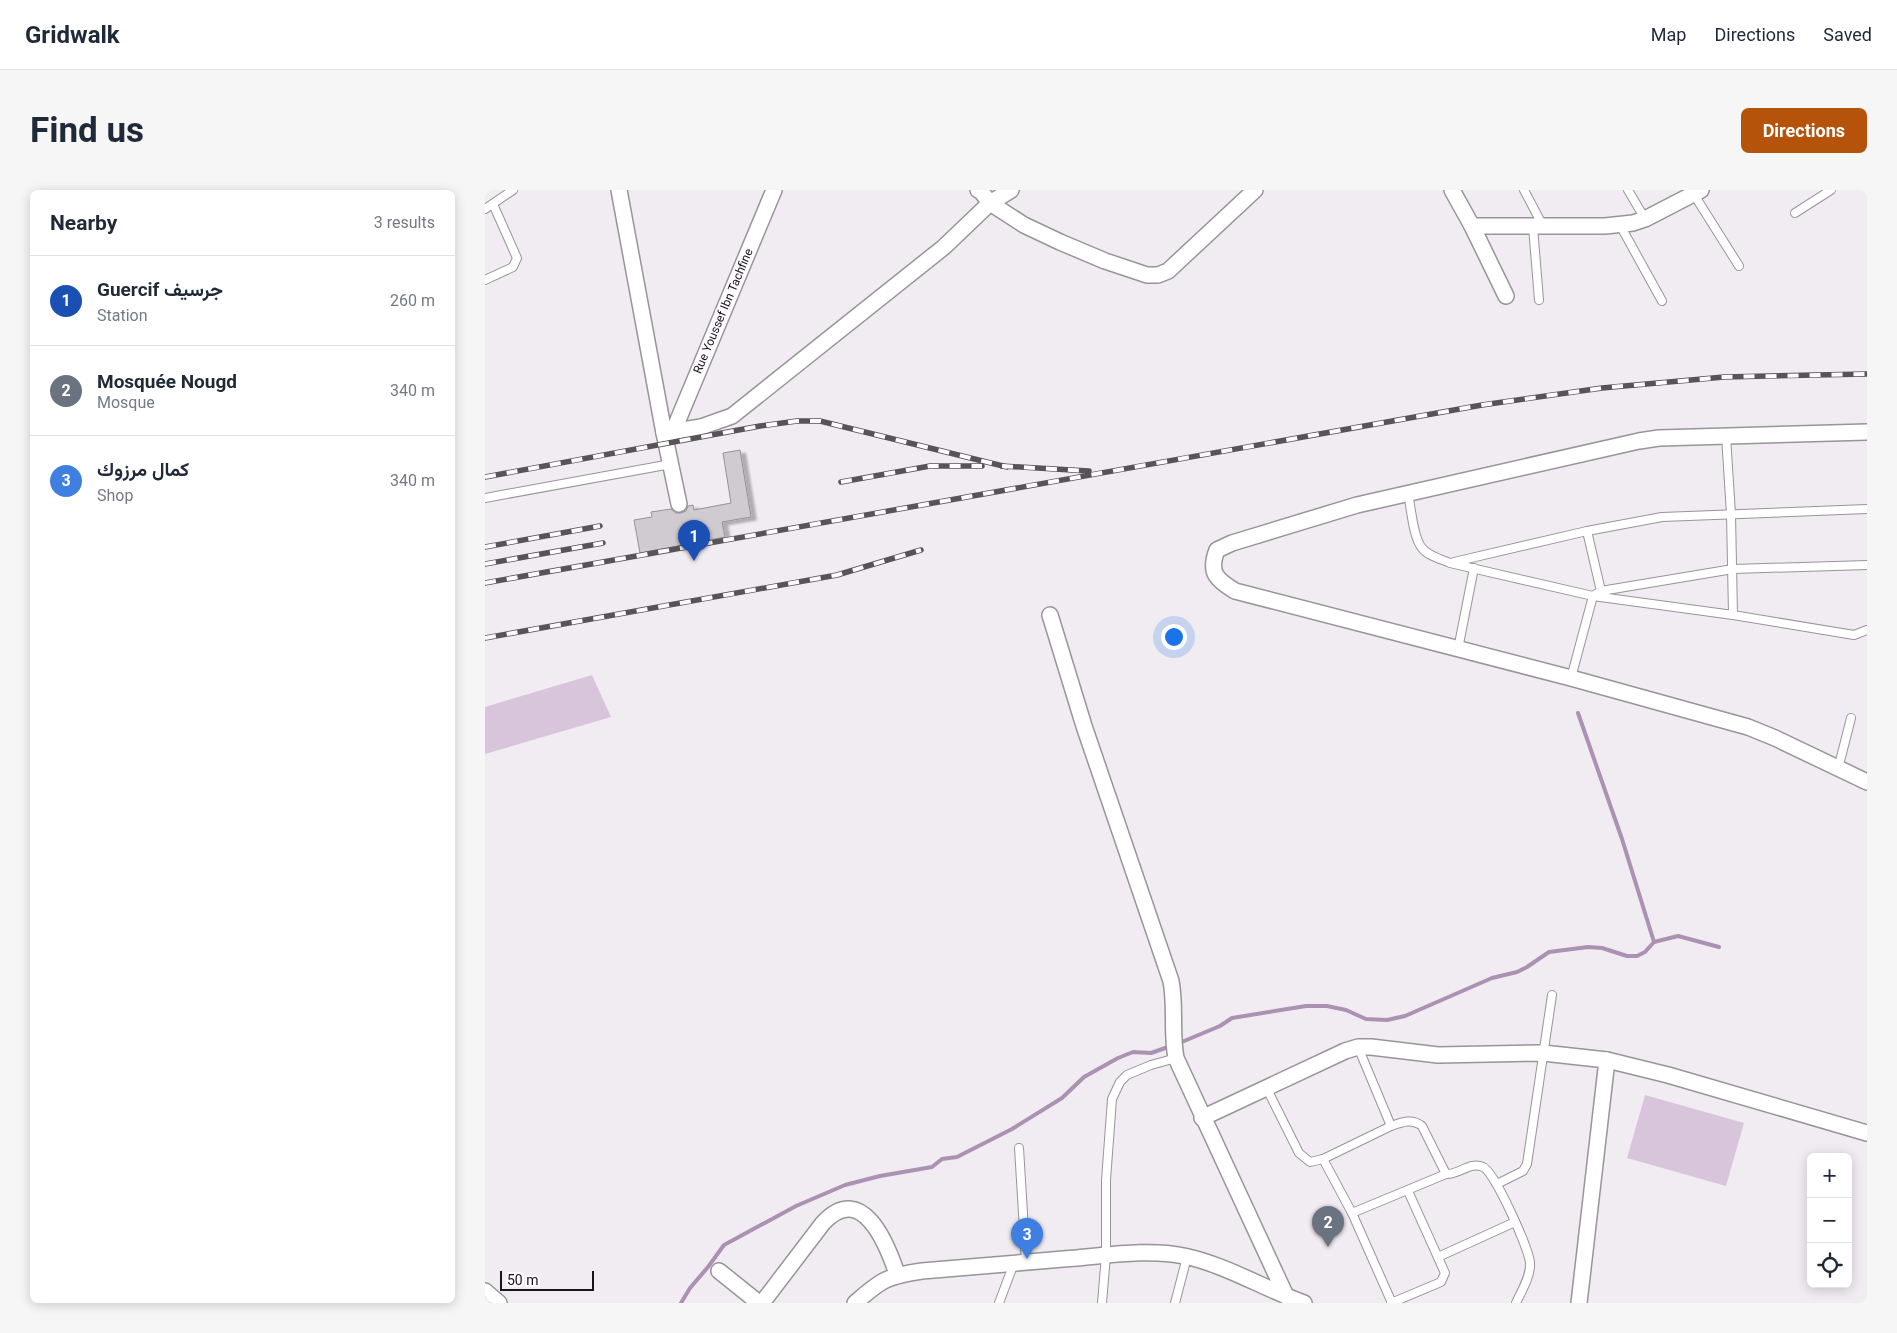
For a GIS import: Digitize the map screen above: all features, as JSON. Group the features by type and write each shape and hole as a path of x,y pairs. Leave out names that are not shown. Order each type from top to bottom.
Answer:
{"street":[{"path":"619,190 669,433 671,464 679,504"},
{"name":"Rue Youssef Ibn Tachfine","path":"669,433 774,190"},
{"path":"980,190 989,203 1025,225 1060,242 1147,275 1158,275 1167,271 1255,190"},
{"path":"669,433 708,425 732,416 945,247 989,203 1011,190"},
{"path":"1452,190 1506,296"},
{"path":"1472,226 1620,225 1645,219 1696,191"},
{"path":"1867,432 1659,438 1639,441 1357,505 1232,543 1217,550 1213,560 1213,570 1219,582 1235,591 1571,678 1748,727 1867,782"},
{"path":"1050,615 1087,735 1171,981 1174,998 1175,1058 1286,1296"},
{"path":"1202,1118 1267,1089 1345,1050 1371,1047 1438,1055 1543,1053 1607,1060 1667,1075 1867,1133"},
{"path":"1579,1303 1607,1060"},
{"path":"719,1271 761,1303 823,1223 839,1210 853,1209 863,1214 877,1227 888,1248 897,1274"},
{"path":"855,1303 875,1286 897,1274 1106,1256 1173,1254 1187,1256 1219,1268 1303,1303"},
{"path":"485,1292 499,1303"}],"lane":[{"path":"485,209 513,190"},
{"path":"1524,190 1538,226 1539,300"},
{"path":"1628,190 1645,219"},
{"path":"1795,213 1831,190"},
{"path":"1696,191 1739,266"},
{"path":"485,280 513,266 517,258 493,204"},
{"path":"1620,225 1662,301"},
{"path":"1726,436 1731,514 1733,615"},
{"path":"485,498 671,464"},
{"path":"1408,493 1418,541 1422,548 1430,555 1451,563 1593,596 1733,615 1854,635 1867,630"},
{"path":"1451,563 1587,531 1662,517 1867,509"},
{"path":"1587,531 1601,591"},
{"path":"1571,678 1593,596 1601,591 1733,570 1867,565"},
{"path":"1458,649 1474,568"},
{"path":"1838,769 1851,718"},
{"path":"1497,1184 1525,1169 1532,1136 1552,995"},
{"path":"1358,1047 1391,1126"},
{"path":"1102,1303 1106,1256 1106,1180 1112,1099 1120,1082 1127,1075 1175,1058"},
{"path":"1267,1089 1299,1152 1310,1162 1323,1159 1391,1126 1410,1121 1417,1122 1422,1126 1446,1174"},
{"path":"999,1303 1020,1263 1019,1148"},
{"path":"1323,1159 1352,1213 1391,1303 1441,1282 1445,1274 1408,1191"},
{"path":"1352,1213 1446,1174 1455,1173 1470,1166 1485,1168 1497,1184 1515,1222 1530,1263 1516,1303"},
{"path":"1438,1257 1515,1222"},
{"path":"1175,1303 1187,1256"}],"shaded area":[{"path":"592,675 611,717 485,754 485,707"},
{"path":"1645,1095 1744,1123 1726,1186 1627,1158"}],"building":[{"path":"740,450 751,517 722,522 725,537 640,553 634,520 652,517 651,512 671,509 676,513 681,513 686,511 688,506 693,505 694,510 731,503 723,453"}],"waterway":[{"path":"1578,713 1622,839 1654,942"},
{"path":"1177,1044 1220,1026 1232,1018 1306,1006 1327,1006 1346,1010 1366,1019 1387,1020 1405,1016 1492,978 1517,972 1549,952 1588,947 1602,948 1627,956 1637,956 1645,952 1654,942 1678,936 1719,947"},
{"path":"681,1303 690,1288 724,1245 796,1206 845,1185 880,1176 932,1167 942,1159 957,1157 1012,1129 1062,1098 1084,1077 1118,1058 1133,1052 1151,1053 1171,1046"}],"railway":[{"path":"485,583 1482,405 1602,388 1724,377 1867,374"},
{"path":"485,477 760,426 797,421 820,421 1007,467"},
{"path":"841,482 930,466 982,466"},
{"path":"1002,466 1089,471"},
{"path":"485,547 600,526"},
{"path":"485,564 603,543"},
{"path":"485,638 837,575 921,550"}],"place":[{"name":"Guercif جرسيف","path":"694,561"},
{"name":"Mosquée Nougd","path":"1328,1247"},
{"name":"كمال مرزوك","path":"1027,1259"}]}
